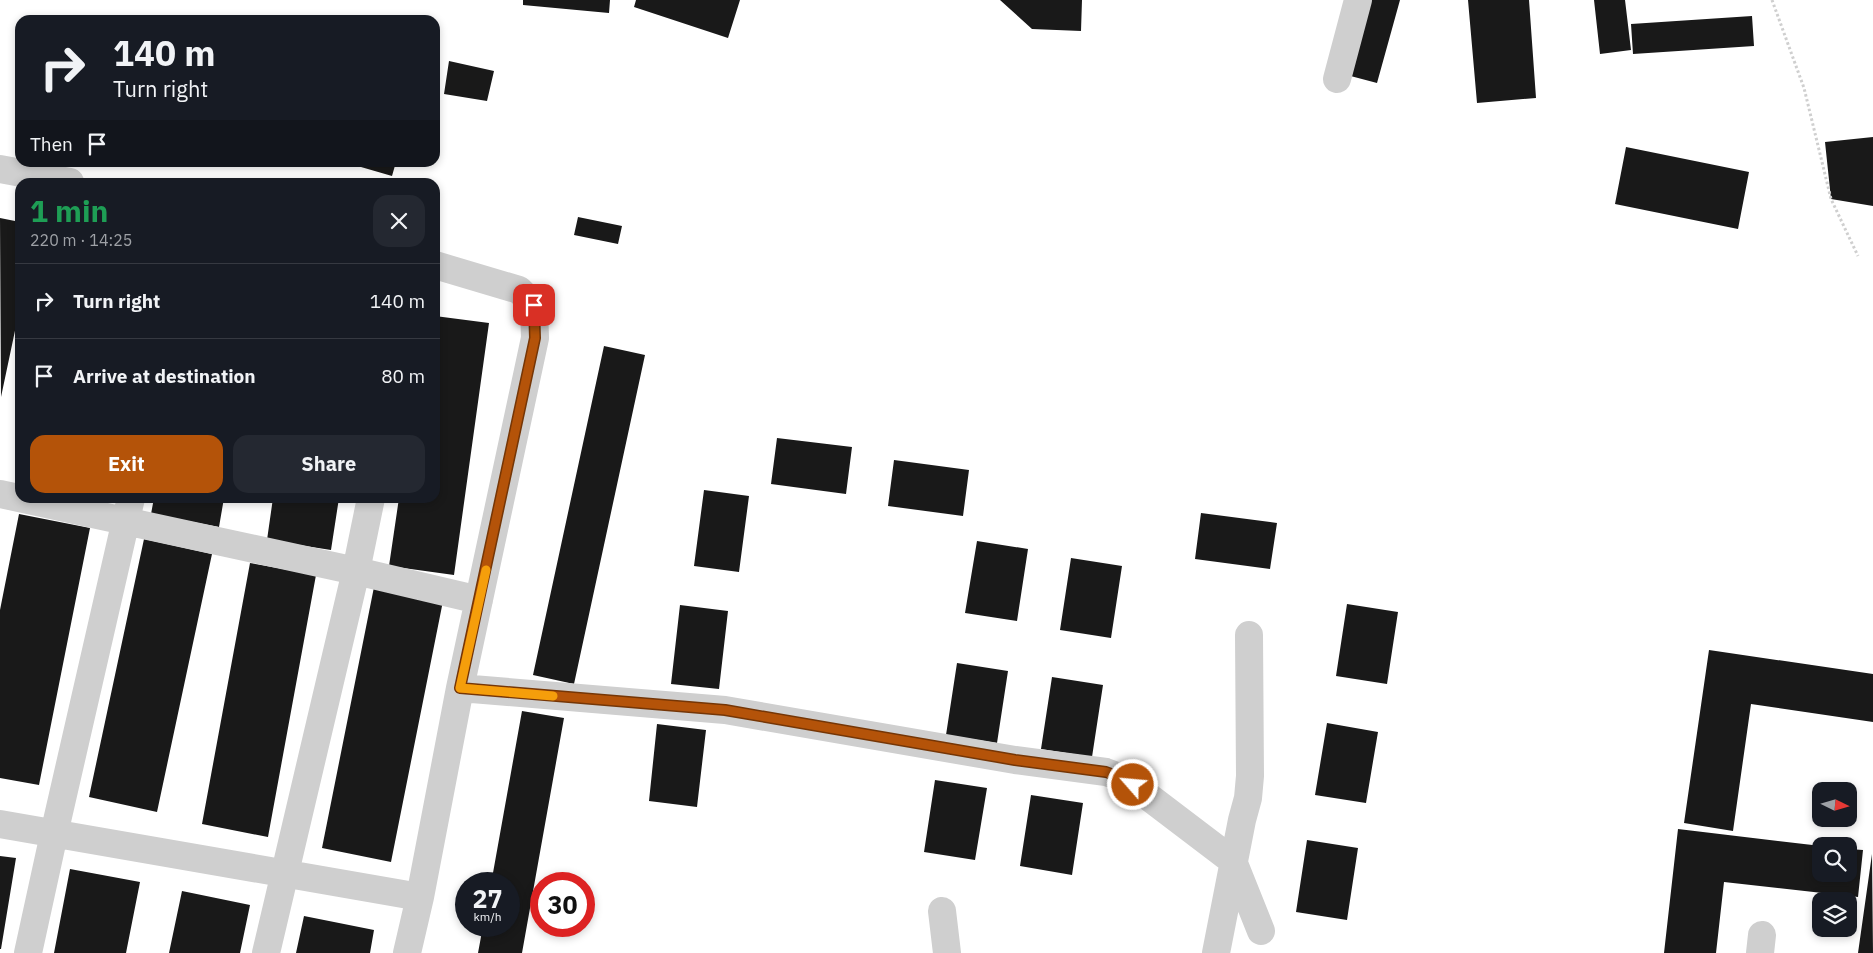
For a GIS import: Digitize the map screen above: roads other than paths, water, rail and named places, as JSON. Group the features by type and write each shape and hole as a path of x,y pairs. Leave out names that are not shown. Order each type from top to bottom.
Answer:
{"street":[{"path":"1337,79 1358,0"},
{"path":"0,169 48,178"},
{"path":"407,953 420,897 460,688 535,338 534,305 518,290 440,267"},
{"path":"0,494 15,496"},
{"path":"77,503 129,509 356,571 479,600"},
{"path":"266,953 356,571 370,503"},
{"path":"28,953 129,509"},
{"path":"1216,953 1233,862 1248,798 1250,776 1250,635"},
{"path":"460,688 725,710 1015,760 1106,772 1122,778 1133,785 1233,862 1261,931"},
{"path":"0,824 420,897"},
{"path":"942,911 947,953"}]}
